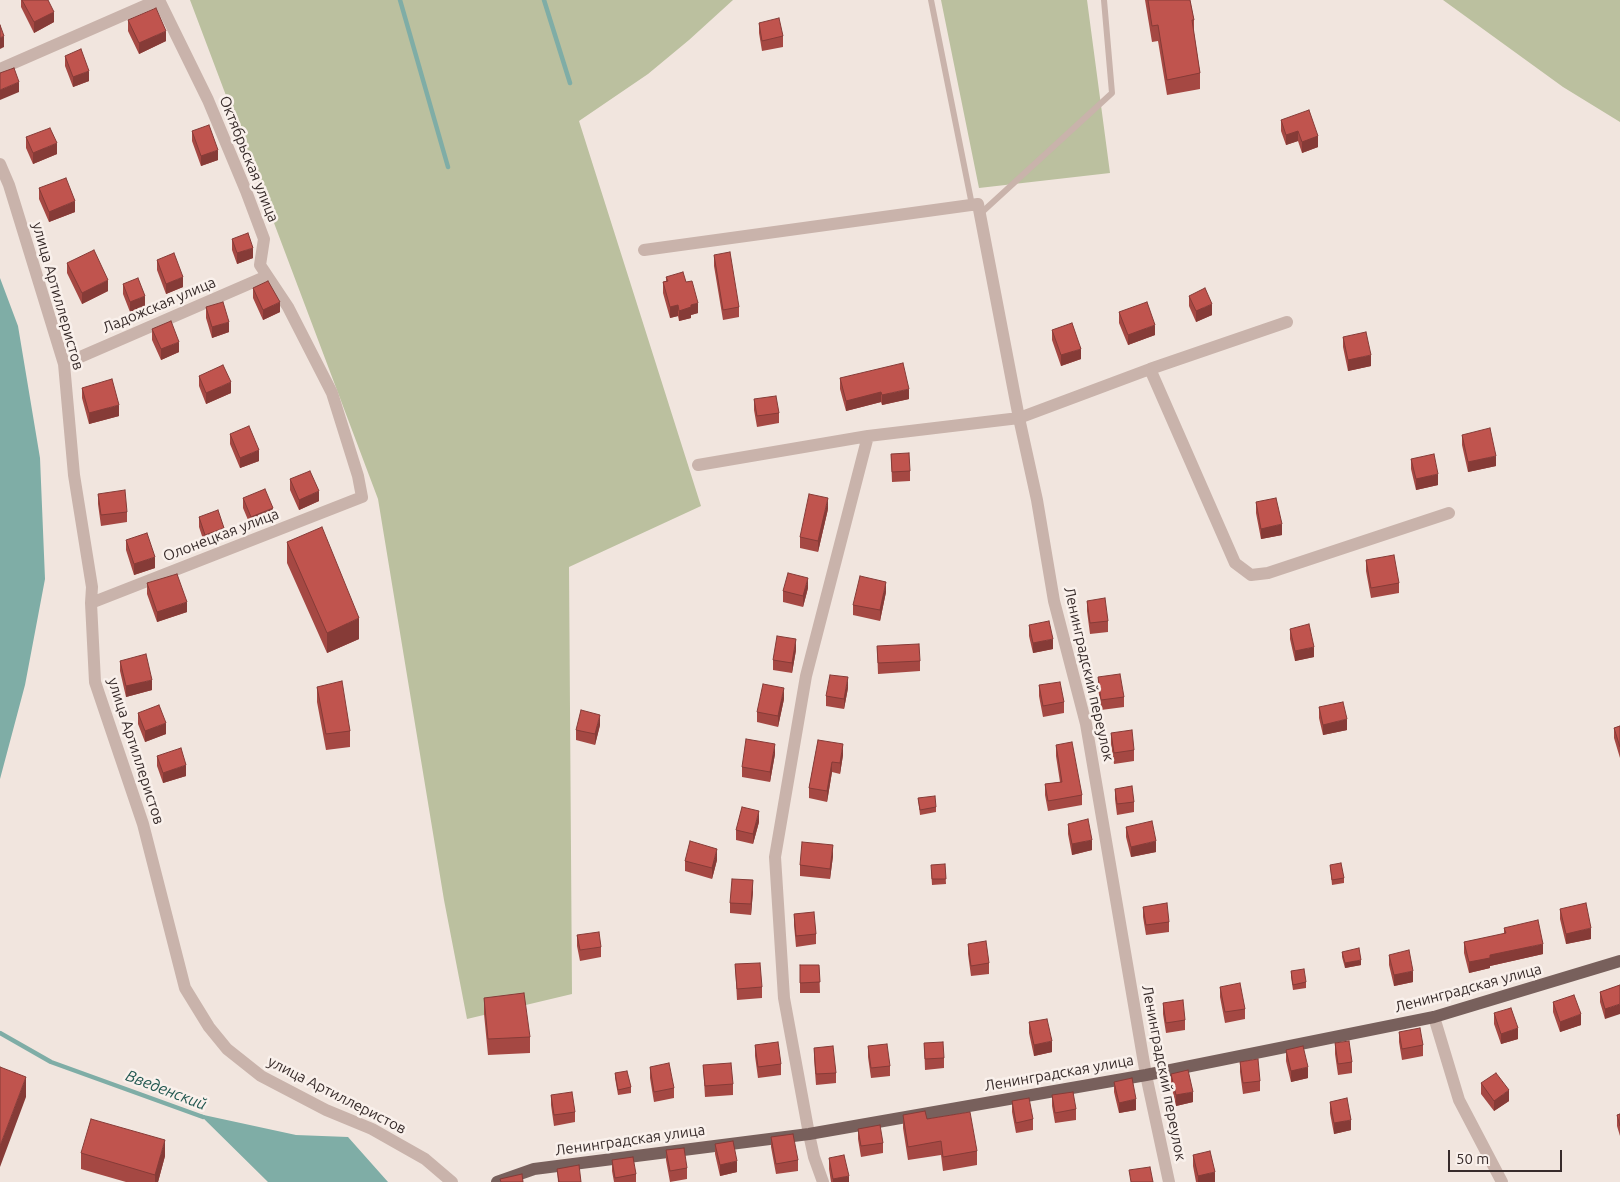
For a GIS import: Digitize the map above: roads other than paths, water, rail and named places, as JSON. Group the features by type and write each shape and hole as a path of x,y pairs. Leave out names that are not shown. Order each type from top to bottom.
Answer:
{"main road":[{"name":"Ленинградская улица","path":"497,1182 534,1169 809,1134 1146,1075 1434,1017 1620,961"}],"street":[{"path":"0,69 158,0"},
{"name":"Октябрьская улица","path":"158,0 208,100 246,191 264,239 260,264 288,307 332,393 358,476 362,497"},
{"name":"улица Артиллеристов","path":"0,164 9,185 64,364 74,475 92,587 91,603 95,682 143,824 185,988 209,1027 227,1050 260,1076 326,1110 380,1134 425,1159 452,1182"},
{"path":"644,250 977,208"},
{"name":"Ленинградский переулок","path":"977,208 1019,418 1038,500 1054,601 1086,724 1146,1075 1169,1182"},
{"name":"Ладожская улица","path":"64,364 267,276"},
{"path":"698,465 868,436 1019,418 1150,369 1287,322"},
{"path":"1150,369 1235,563 1251,575 1268,573 1449,513"},
{"path":"823,1182 814,1157 809,1134 784,998 775,857 806,676 868,436"},
{"name":"Олонецкая улица","path":"91,603 362,497"},
{"path":"1434,1017 1459,1100 1502,1182"}],"lane":[{"path":"930,0 977,208 1112,93 1104,0"}],"water":[{"path":"0,278 18,326 40,458 45,579 25,685 0,779"},
{"path":"199,1114 296,1135 348,1137 388,1182 268,1182"}],"waterway":[{"path":"400,0 448,167"},
{"path":"544,0 570,83"},
{"name":"Введенский","path":"0,1033 51,1062 203,1117"}]}
